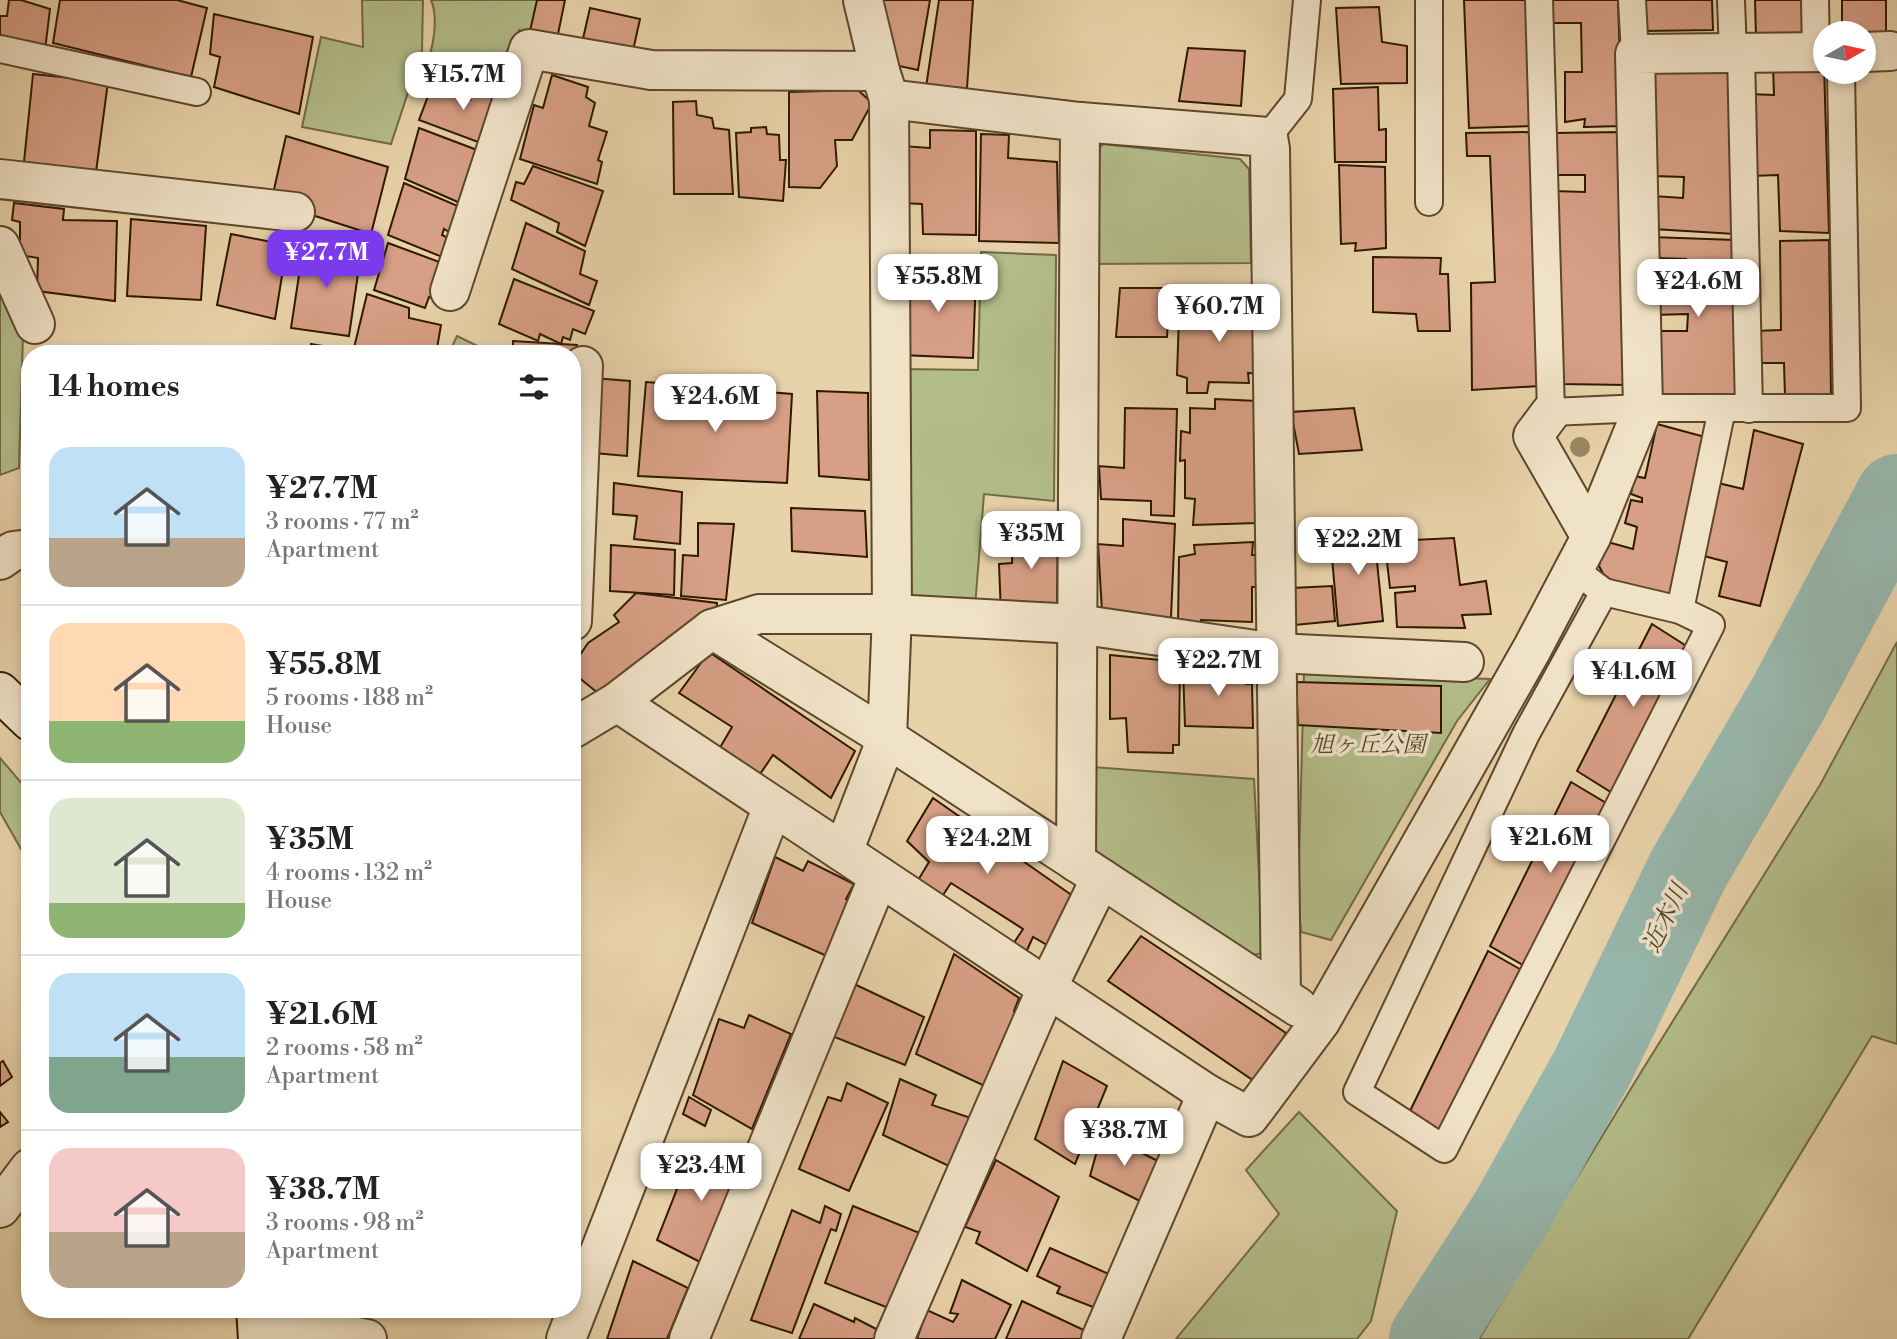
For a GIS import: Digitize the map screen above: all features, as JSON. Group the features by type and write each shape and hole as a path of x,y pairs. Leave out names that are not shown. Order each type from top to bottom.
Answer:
{"street":[{"path":"843,852 887,737 892,614 884,85 863,0"},
{"path":"450,291 529,49 651,70 884,85 1080,121 1268,137 1281,996"},
{"path":"617,702 1207,1094 1249,1117 1320,1022 1590,567 1643,408 1635,54 1737,54 1813,58"},
{"path":"894,1339 1047,988 1089,870 1077,624 1080,121"},
{"path":"0,179 295,212"},
{"path":"0,246 35,324"},
{"path":"581,412 583,366"},
{"path":"1551,412 1533,436 1590,567"},
{"path":"0,560 13,551 21,550"},
{"path":"581,719 617,702 712,629 759,614 892,614 1077,624 1276,653 1464,662"},
{"path":"712,629 887,737 1320,1022"},
{"path":"0,692 21,712"},
{"path":"581,1300 773,806"},
{"path":"689,1339 879,876"},
{"path":"1101,1339 1207,1094"},
{"path":"0,1208 21,1180"},
{"path":"566,1339 574,1318"},
{"path":"257,1321 367,1339"}],"lane":[{"path":"1268,137 1297,99 1307,0"},
{"path":"1429,0 1429,202"},
{"path":"1539,0 1551,412 1643,408 1847,408 1829,84"},
{"path":"1632,0 1635,54"},
{"path":"1731,0 1737,54 1749,409"},
{"path":"1815,0 1820,21"},
{"path":"0,49 197,92"},
{"path":"1680,610 1722,410"},
{"path":"1590,567 1680,610 1711,625 1444,1149 1357,1092 1526,734 1590,567"}],"green space":[{"path":"362,0 423,0 422,50 391,144 302,127 321,37 363,47"},
{"path":"431,0 555,0 549,41 519,30 503,84 429,58 434,29"},
{"path":"1103,144 1240,159 1249,169 1251,263 1089,264 1093,154"},
{"path":"981,252 1056,255 1054,501 984,494 975,607 902,604 901,369 978,370"},
{"path":"0,284 23,334 19,468 0,475"},
{"path":"457,336 476,345 453,345"},
{"path":"1897,642 1897,1044 1872,1036 1688,1339 1479,1339 1820,785"},
{"name":"旭ヶ丘公園","path":"1304,672 1490,679 1457,721 1331,940 1301,932 1298,900"},
{"path":"0,758 21,782 21,849 0,812"},
{"path":"1092,767 1254,779 1263,953 1243,957 1090,850"},
{"path":"1299,1112 1397,1211 1371,1321 1357,1339 1176,1339 1279,1214 1246,1170"}],"building":[{"path":"9,0 21,0 50,9 45,50 0,42 0,16 7,16"},
{"path":"60,0 177,0 207,8 191,77 53,43"},
{"path":"537,0 565,0 557,39 530,31"},
{"path":"880,0 930,0 918,70 899,66"},
{"path":"939,0 973,0 967,88 926,87"},
{"path":"1464,0 1530,0 1533,126 1469,128"},
{"path":"1551,0 1618,0 1622,126 1584,127 1585,119 1565,122 1565,72 1582,72 1581,23 1552,23"},
{"path":"1643,0 1712,0 1713,30 1645,31"},
{"path":"1755,0 1803,0 1803,38 1756,36"},
{"path":"1842,0 1886,0 1886,38 1876,36 1876,21 1842,21"},
{"path":"1379,7 1382,42 1407,46 1407,83 1341,84 1336,8"},
{"path":"590,8 640,19 632,55 582,43"},
{"path":"214,14 313,37 299,114 214,87 220,57 210,54"},
{"path":"1188,48 1245,51 1241,106 1179,101"},
{"path":"1813,65 1813,84 1825,84 1829,233 1780,231 1778,175 1751,176 1749,94 1774,95 1773,66"},
{"path":"1651,68 1730,69 1735,234 1653,229 1653,196 1683,198 1684,177 1653,176"},
{"path":"33,74 108,82 96,172 24,162"},
{"path":"552,75 588,87 586,97 595,103 589,126 607,132 598,160 602,162 597,184 520,159 534,105 543,108"},
{"path":"433,83 470,100 476,84 505,95 486,145 419,120"},
{"path":"1378,87 1379,130 1386,129 1386,162 1335,162 1333,89"},
{"path":"858,90 872,103 852,140 835,140 837,166 820,188 789,187 789,92"},
{"path":"696,101 697,115 712,118 714,128 729,130 733,194 674,194 673,102"},
{"path":"766,127 767,134 779,135 780,160 786,160 783,201 739,197 736,133"},
{"path":"419,128 477,150 467,206 405,179"},
{"path":"930,130 976,131 976,235 923,234 922,204 900,203 902,146 930,148"},
{"path":"1534,132 1539,386 1472,390 1471,283 1495,282 1490,156 1467,156 1466,133"},
{"path":"1621,132 1627,385 1561,384 1553,191 1585,192 1585,175 1553,175 1554,133"},
{"path":"981,134 1009,135 1008,158 1057,162 1059,243 979,241"},
{"path":"286,136 388,167 371,234 306,213 273,194"},
{"path":"1339,165 1385,167 1386,248 1355,251 1356,243 1341,244"},
{"path":"533,166 603,191 585,246 557,232 559,223 511,200 516,182 524,184"},
{"path":"404,183 460,207 451,233 444,229 442,235 458,243 452,261 388,235"},
{"path":"14,203 64,209 63,220 117,221 115,301 37,291 38,258 20,255 20,222 12,220"},
{"path":"131,219 206,226 201,300 127,296"},
{"path":"526,223 585,251 580,274 597,281 589,305 512,269"},
{"path":"231,234 287,245 275,319 217,305"},
{"path":"1651,237 1736,240 1738,395 1657,395 1655,331 1687,331 1688,314 1652,315 1651,284 1686,286 1686,259 1651,258"},
{"path":"1829,240 1831,395 1785,396 1784,363 1756,363 1755,331 1781,330 1780,241"},
{"path":"304,242 361,253 349,336 291,328"},
{"path":"388,243 453,267 442,301 429,297 425,308 374,290"},
{"path":"1373,257 1441,258 1440,274 1448,274 1450,331 1418,331 1416,314 1373,312"},
{"path":"905,269 976,274 973,358 900,355"},
{"path":"514,279 594,311 585,334 573,329 570,340 563,337 561,344 540,334 538,341 499,324"},
{"path":"1120,288 1170,288 1167,337 1116,337"},
{"path":"367,294 409,308 409,318 441,325 438,345 355,345"},
{"path":"1202,297 1250,299 1249,309 1260,309 1257,374 1248,373 1249,383 1209,382 1207,393 1187,393 1187,378 1177,375 1179,317 1202,319"},
{"path":"513,341 577,345 513,345"},
{"path":"593,378 630,381 627,456 594,453"},
{"path":"646,382 792,394 787,483 638,476"},
{"path":"817,391 868,393 869,480 819,476"},
{"path":"1215,399 1257,401 1258,523 1193,525 1195,499 1185,498 1185,460 1180,461 1181,431 1190,433 1190,408 1215,409"},
{"path":"1125,408 1177,409 1174,516 1151,515 1151,501 1101,499 1099,466 1124,468"},
{"path":"1354,408 1362,450 1299,454 1291,412"},
{"path":"1657,424 1705,437 1673,598 1608,583 1599,566 1604,541 1633,549 1637,527 1625,523 1631,500 1642,502 1642,498 1631,494 1634,476 1645,478"},
{"path":"1754,430 1803,444 1760,606 1719,596 1727,562 1700,555 1714,482 1743,489"},
{"path":"614,483 682,492 680,544 634,539 637,516 613,514"},
{"path":"791,508 865,511 867,557 792,551"},
{"path":"1123,519 1175,524 1171,618 1102,611 1098,544 1123,546"},
{"path":"1013,521 1058,523 1057,615 1001,614 999,564 1012,563"},
{"path":"698,523 734,524 726,600 681,596 683,555 698,556"},
{"path":"1348,524 1378,524 1378,541 1375,542 1383,621 1338,626 1331,546 1350,546"},
{"path":"1413,531 1413,540 1454,538 1460,585 1486,581 1491,614 1462,615 1465,628 1397,627 1395,593 1415,591 1415,586 1390,588 1384,536"},
{"path":"1253,542 1252,555 1260,555 1260,587 1252,587 1252,622 1201,620 1200,625 1178,623 1179,557 1195,554 1194,545"},
{"path":"611,545 675,550 674,595 610,591"},
{"path":"1332,586 1335,621 1295,625 1292,588"},
{"path":"636,593 717,603 716,618 609,702 581,679 581,654 588,643 619,622 614,615"},
{"path":"1652,624 1688,647 1614,794 1577,771"},
{"path":"709,652 855,751 831,798 773,755 756,780 718,751 732,727 679,693"},
{"path":"1110,655 1180,662 1179,745 1173,745 1173,753 1128,752 1126,718 1110,719"},
{"path":"1183,669 1245,669 1246,684 1252,684 1253,728 1185,726"},
{"path":"1296,682 1441,686 1441,733 1298,725"},
{"path":"1571,782 1611,806 1528,968 1490,946"},
{"path":"933,798 1073,896 1049,946 1033,937 1023,959 1008,952 1023,929 951,883 937,904 914,887 929,862 907,841"},
{"path":"775,857 803,871 808,861 854,884 846,899 853,903 829,957 752,923"},
{"path":"1141,936 1286,1033 1257,1083 1108,981"},
{"path":"1488,951 1525,972 1441,1131 1410,1111"},
{"path":"954,954 1019,998 1014,1011 1021,1015 989,1088 916,1054"},
{"path":"850,982 924,1017 905,1065 827,1034"},
{"path":"749,1015 791,1034 752,1129 693,1095 719,1019 744,1028"},
{"path":"3,1061 12,1077 0,1086 0,1063"},
{"path":"1063,1061 1107,1086 1075,1164 1035,1139"},
{"path":"900,1079 936,1095 932,1105 974,1119 953,1168 883,1135"},
{"path":"847,1083 888,1103 849,1191 799,1169 828,1097 841,1101"},
{"path":"689,1097 711,1110 705,1126 683,1114"},
{"path":"0,1112 8,1122 0,1127"},
{"path":"1102,1133 1160,1162 1144,1203 1090,1176"},
{"path":"701,1147 747,1165 706,1265 657,1240 677,1189 667,1185 679,1161 692,1167"},
{"path":"996,1160 1059,1197 1027,1271 976,1243 980,1232 965,1227"},
{"path":"825,1206 841,1214 836,1231 831,1229 792,1333 751,1320 792,1210 820,1223"},
{"path":"853,1206 922,1234 896,1311 825,1283"},
{"path":"1050,1248 1111,1275 1098,1309 1057,1293 1060,1287 1037,1276"},
{"path":"633,1261 688,1288 667,1339 607,1339"},
{"path":"962,1280 1011,1305 995,1339 917,1339 927,1310 953,1322 958,1314 950,1313"},
{"path":"1022,1301 1090,1333 1087,1339 1006,1339"},
{"path":"814,1304 854,1322 855,1318 884,1333 881,1339 799,1339"}],"waterway":[{"name":"近木川","path":"1430,1339 1511,1213 1592,1068 1689,868 1788,699 1897,495"}]}
